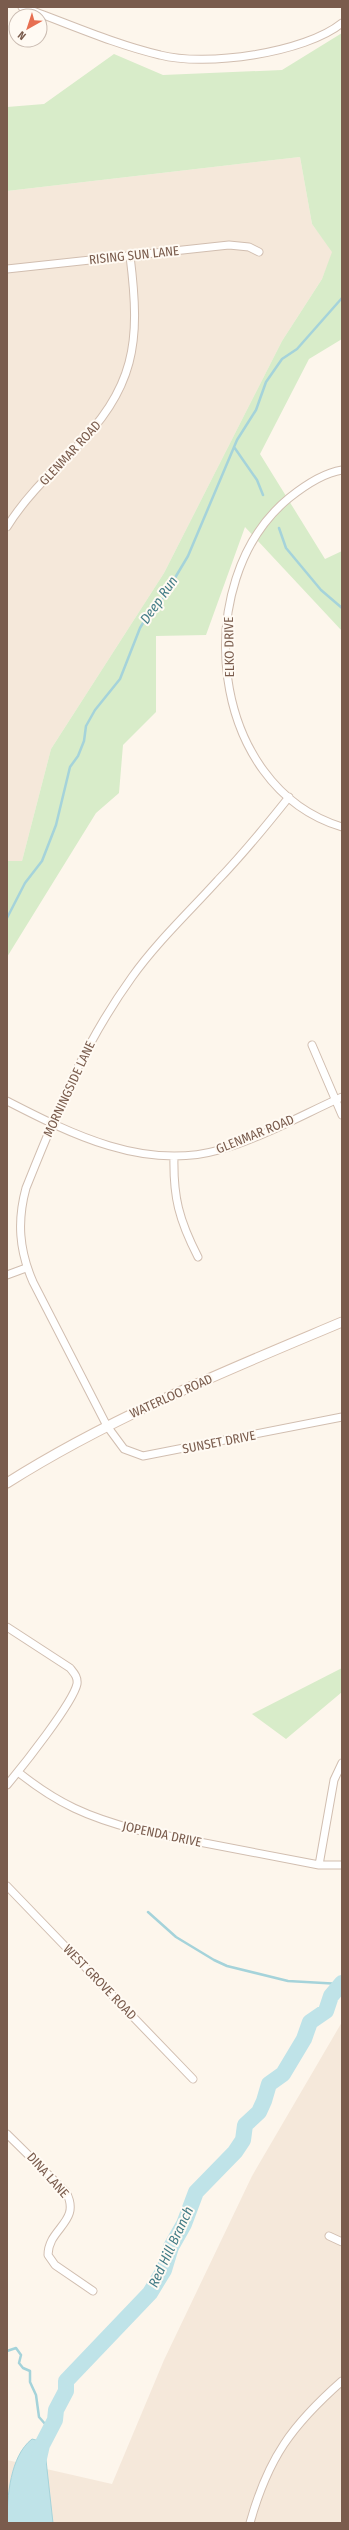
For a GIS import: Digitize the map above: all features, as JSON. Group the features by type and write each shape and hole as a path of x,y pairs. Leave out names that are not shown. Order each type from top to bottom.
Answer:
{"main road":[{"name":"WATERLOO ROAD","path":"7,1483 107,1426 187,1388 342,1322"}],"street":[{"path":"22,7 139,49 188,60 257,54 289,48 315,39 342,23"},
{"name":"RISING SUN LANE","path":"7,269 229,245 244,246 259,252"},
{"name":"GLENMAR ROAD","path":"7,527 25,501 102,419 122,383 133,348 136,326 136,304 130,256"},
{"name":"ELKO DRIVE","path":"342,470 318,479 298,490 266,520 243,557 229,605 226,652 236,715 251,751 261,767 289,797 324,820 342,827"},
{"name":"MORNINGSIDE LANE","path":"107,1426 26,1268 20,1234 22,1203 53,1122 75,1071 92,1039 133,976 166,936 240,857 289,797"},
{"path":"312,1045 339,1099 342,1115"},
{"name":"GLENMAR ROAD","path":"7,1101 98,1142 128,1151 174,1156 219,1150 339,1099"},
{"path":"174,1156 175,1201 185,1232 198,1257"},
{"path":"7,1275 26,1268"},
{"name":"SUNSET DRIVE","path":"107,1426 124,1449 143,1456 342,1417"},
{"path":"7,1627 59,1660 77,1676 74,1692 18,1772 7,1785"},
{"path":"319,1865 334,1780 342,1764"},
{"name":"JOPENDA DRIVE","path":"18,1772 60,1802 82,1813 109,1823 137,1830 319,1865 342,1865"},
{"name":"WEST GROVE ROAD","path":"7,1886 193,2079"},
{"name":"DINA LANE","path":"7,2134 66,2192 72,2202 70,2213 52,2242 48,2255 55,2265 93,2291"},
{"path":"329,2236 342,2242"},
{"path":"250,2523 263,2483 284,2443 312,2409 342,2381"}],"shaded area":[{"path":"300,157 312,224 333,252 322,279 282,341 164,573 51,749 22,861 7,861 7,191"},
{"path":"342,2022 342,2523 7,2523 7,2460 112,2484 164,2360 252,2176"}],"green space":[{"path":"342,33 342,339 309,359 260,454 325,559 342,551 342,631 245,527 206,635 156,636 156,712 123,745 119,793 96,813 7,957 7,861 22,861 51,749 164,573 282,341 322,279 332,252 312,224 300,157 7,191 7,107 44,104 114,54 163,75 282,70"},
{"path":"342,1668 342,1692 286,1739 252,1714"}],"water":[{"path":"32,2439 40,2441 46,2460 53,2523 7,2523 9,2489 14,2466 25,2446"}],"waterway":[{"name":"Deep Run","path":"7,918 25,883 42,861 56,825 70,767 78,756 84,741 86,726 95,710 120,679 140,628 149,613 163,598 188,556 237,440 256,410 266,382 282,359 297,349 342,298"},
{"path":"234,447 257,480 263,495"},
{"path":"279,528 286,548 321,590 342,608"},
{"path":"148,1912 176,1937 214,1960 227,1966 288,1981 341,1984"},
{"name":"Red Hill Branch","path":"37,2467 42,2445 55,2420 56,2410 66,2391 66,2381 150,2293 164,2270 171,2247 184,2224 196,2192 235,2152 243,2140 245,2125 259,2112 269,2084 283,2074 304,2039 310,2022 326,2011 331,1996 342,1983"},
{"path":"7,2351 16,2348 21,2355 19,2363 23,2368 30,2371 30,2382 36,2395 39,2417 46,2425 49,2434"}]}
